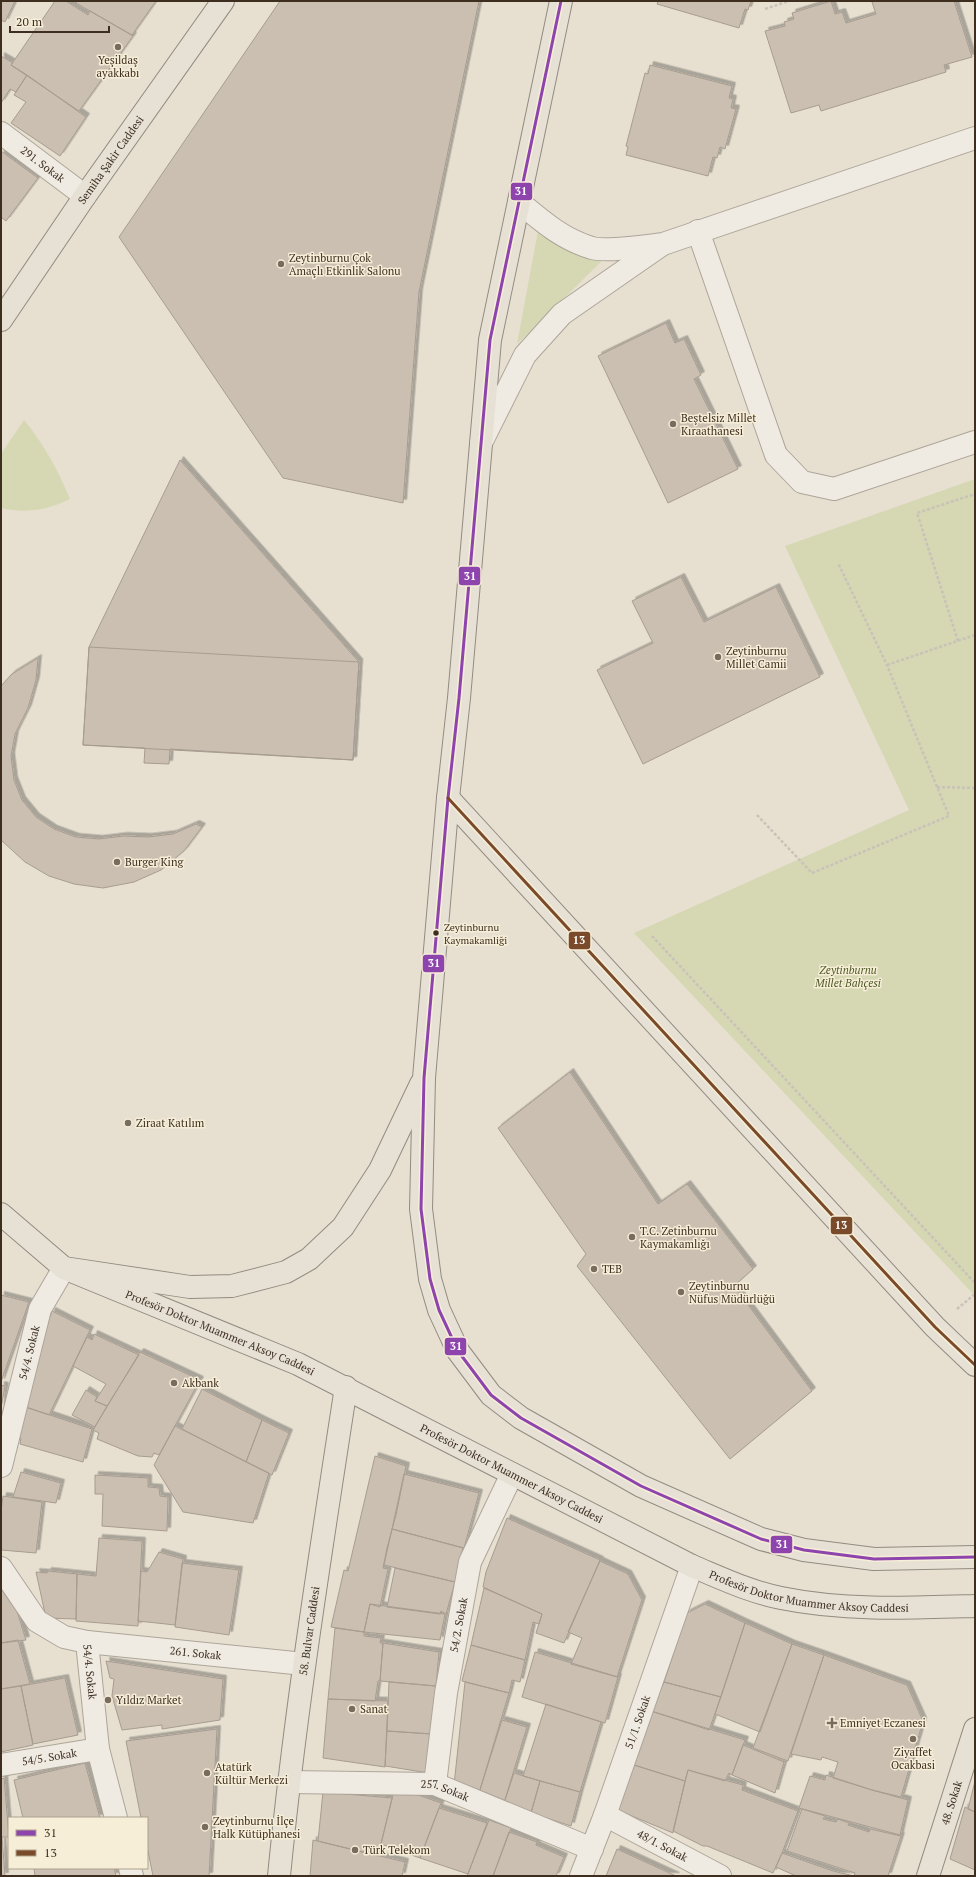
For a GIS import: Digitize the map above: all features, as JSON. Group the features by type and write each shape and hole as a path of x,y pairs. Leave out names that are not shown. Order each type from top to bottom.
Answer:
{"main road":[{"name":"Semiha Şakir Caddesi","path":"1,320 85,196 223,1"},
{"path":"562,1 490,340 424,1078 421,1209 430,1278 439,1310 458,1351 491,1395 520,1418 641,1486 761,1539 804,1550 874,1559 975,1557"},
{"path":"448,798 935,1328 975,1365"},
{"path":"1,1214 64,1268 190,1287 232,1286 286,1272 309,1260 343,1227 380,1170 424,1078"},
{"name":"Profesör Doktor Muammer Aksoy Caddesi","path":"64,1268 298,1364 346,1387 692,1566 739,1585 773,1596 815,1604 897,1608 975,1606"},
{"name":"58. Bulvar Caddesi","path":"279,1876 288,1782 304,1664 346,1387"},
{"name":"48. Sokak","path":"930,1875 975,1729"}],"street":[{"name":"291. Sokak","path":"1,133 85,196"},
{"path":"519,202 556,233 593,248 627,248 663,244 975,138"},
{"path":"698,231 776,455 802,482 834,489 975,442"},
{"path":"481,443 525,355 562,314 663,244"},
{"name":"54/4. Sokak","path":"1,1466 40,1309 64,1268"},
{"name":"54/2. Sokak","path":"435,1784 446,1693 470,1562 512,1474"},
{"name":"51/1. Sokak","path":"581,1876 605,1815 692,1566"},
{"name":"54/4. Sokak","path":"1,1568 37,1621 64,1637 87,1642 98,1749 116,1817"},
{"name":"261. Sokak","path":"87,1642 304,1664"},
{"name":"54/5. Sokak","path":"1,1766 98,1749"},
{"name":"257. Sokak","path":"288,1782 435,1784 592,1849"},
{"name":"48/1. Sokak","path":"605,1815 720,1876"}],"path":[{"path":"765,9 789,1"},
{"path":"958,641 917,514 975,494"},
{"path":"757,815 812,873 949,816 887,665 838,563"},
{"path":"887,665 975,635"},
{"path":"937,787 975,788"},
{"path":"652,936 975,1283"}],"green space":[{"path":"538,231 605,258 517,344"},
{"path":"24,420 38,438 50,458 70,499 53,506 36,510 19,511 1,508 1,454"},
{"name":"Zeytinburnu Millet Bahçesi","path":"975,479 975,1296 634,933 909,810 785,546"}],"building":[{"path":"1,1 15,1 5,22 1,20"},
{"path":"55,1 66,1 88,15 90,11 133,36 79,111 11,65"},
{"path":"78,1 156,1 132,35 76,3"},
{"name":"Zeytinburnu Çok Amaçlı Etkinlik Salonu","path":"280,1 479,1 419,292 403,503 283,478 119,237"},
{"path":"658,1 751,1 748,10 745,9 739,28 657,4"},
{"path":"831,1 835,14 842,12 846,23 876,14 872,2 875,1 954,1 972,57 944,65 946,72 821,111 819,105 791,113 765,31 785,26 784,22 794,19 792,13"},
{"path":"1,56 13,63 11,65 27,75 16,92 10,89 1,103"},
{"path":"650,65 732,86 729,98 733,99 731,108 736,109 725,149 720,147 717,158 713,157 708,176 626,155 628,147 626,146 645,73 648,74"},
{"path":"27,75 86,117 60,156 11,123 26,102 14,95"},
{"path":"1,151 38,178 6,221 1,217"},
{"name":"Beştelsiz Millet Kıraathanesi","path":"666,323 675,343 684,339 701,375 694,379 738,469 668,503 598,356"},
{"path":"180,460 359,662 353,760 83,745 89,647"},
{"name":"Zeytinburnu Millet Camii","path":"681,577 704,622 776,587 820,677 643,764 597,670 653,643 632,601"},
{"path":"89,647 359,662 353,760 170,749 169,764 144,763 145,748 83,745"},
{"path":"38,658 36,680 28,708 15,734 11,756 14,780 22,800 36,817 54,829 76,837 99,839 124,836 148,837 173,834 196,824 202,827 184,851 161,870 134,882 103,888 74,884 49,876 25,862 1,840 1,686 12,674"},
{"path":"570,1072 658,1204 687,1184 753,1269 734,1286 812,1391 730,1459 577,1266 586,1254 498,1128"},
{"path":"1,1295 29,1302 1,1382"},
{"path":"52,1311 90,1330 49,1415 19,1405"},
{"path":"94,1334 139,1355 107,1406 95,1401 106,1384 73,1366 87,1337 92,1340"},
{"path":"140,1352 200,1380 159,1455 154,1453 152,1457 138,1456 97,1439 99,1433 93,1430"},
{"path":"1,1385 5,1386 1,1408"},
{"path":"202,1389 262,1420 246,1462 182,1429"},
{"path":"86,1390 97,1397 95,1401 107,1406 95,1427 72,1415"},
{"path":"23,1406 92,1429 83,1462 20,1444 21,1438 14,1436"},
{"path":"262,1420 289,1433 272,1475 246,1462"},
{"path":"175,1426 269,1473 253,1523 183,1512 154,1465"},
{"path":"375,1456 406,1466 383,1568 388,1569 380,1607 370,1604 364,1632 331,1627 344,1570 348,1571"},
{"path":"21,1472 61,1483 56,1503 13,1497"},
{"path":"404,1474 479,1493 464,1548 392,1529"},
{"path":"95,1475 148,1478 148,1487 159,1488 160,1496 168,1497 167,1531 102,1526 103,1494 95,1494"},
{"path":"3,1496 42,1502 36,1553 1,1550 1,1511"},
{"path":"507,1518 600,1560 564,1643 536,1633 542,1614 483,1587 486,1572"},
{"path":"392,1529 463,1548 455,1582 384,1565"},
{"path":"99,1538 142,1541 138,1626 76,1621 77,1574 96,1576"},
{"path":"159,1552 183,1559 175,1625 138,1621 141,1571 147,1572"},
{"path":"600,1561 628,1574 642,1600 617,1677 571,1664 582,1638 568,1632"},
{"path":"182,1563 239,1570 229,1635 175,1627"},
{"path":"395,1568 455,1582 446,1614 441,1611 440,1614 387,1607"},
{"path":"48,1571 77,1574 76,1619 46,1618 36,1572 47,1573"},
{"path":"1,1581 8,1582 26,1640 1,1643"},
{"path":"484,1588 542,1614 539,1624 533,1622 525,1660 471,1645"},
{"path":"370,1604 445,1614 440,1640 364,1632"},
{"path":"705,1604 745,1623 721,1697 664,1682 687,1613"},
{"path":"745,1623 792,1644 760,1732 715,1714"},
{"path":"335,1628 364,1632 364,1636 381,1638 380,1643 383,1643 380,1681 378,1681 375,1701 328,1699"},
{"path":"18,1640 30,1684 1,1689 1,1643"},
{"path":"383,1643 439,1652 436,1686 380,1681"},
{"path":"792,1644 824,1655 788,1761 753,1748"},
{"path":"471,1645 525,1660 520,1682 512,1680 509,1693 462,1681"},
{"path":"535,1652 618,1677 605,1723 522,1697"},
{"path":"824,1655 907,1685 923,1721 901,1797 833,1778 838,1762 822,1757 821,1760 791,1754"},
{"path":"106,1661 223,1679 220,1720 162,1729 162,1725 122,1730 112,1696 114,1679 110,1678"},
{"path":"65,1678 78,1735 33,1744 21,1686"},
{"path":"389,1682 436,1686 432,1734 387,1731"},
{"path":"465,1682 509,1693 479,1793 454,1785"},
{"path":"664,1682 721,1697 709,1730 651,1711"},
{"path":"21,1686 33,1745 1,1752 1,1689"},
{"path":"328,1699 388,1701 385,1767 323,1758"},
{"path":"546,1704 601,1722 580,1792 523,1776"},
{"path":"651,1711 745,1740 732,1775 729,1773 725,1781 688,1770 685,1781 634,1765 642,1743 639,1742"},
{"path":"502,1720 527,1727 504,1803 479,1793"},
{"path":"217,1729 209,1876 153,1876 148,1851 148,1817 141,1817 126,1741"},
{"path":"387,1731 432,1734 429,1773 385,1766"},
{"path":"743,1745 784,1762 775,1793 732,1775"},
{"path":"85,1763 100,1817 23,1817 14,1780"},
{"path":"634,1765 685,1781 673,1833 615,1809"},
{"path":"688,1770 743,1785 742,1790 798,1811 773,1873 707,1846 703,1846 673,1831"},
{"path":"514,1773 540,1781 531,1813 504,1803"},
{"path":"826,1775 908,1800 900,1835 799,1808 810,1776 825,1780"},
{"path":"4,1778 8,1825 8,1837 2,1837 5,1876 1,1876 1,1779"},
{"path":"540,1781 580,1792 571,1826 531,1813"},
{"path":"975,1781 975,1812 968,1809"},
{"path":"395,1787 441,1803 420,1858 381,1844"},
{"path":"323,1792 392,1798 378,1856 318,1841"},
{"path":"965,1807 975,1812 975,1870 950,1859"},
{"path":"439,1808 487,1823 468,1874 420,1858"},
{"path":"802,1809 825,1816 823,1819 836,1822 838,1819 849,1823 848,1825 869,1832 870,1829 901,1836 888,1876 854,1876 855,1873 787,1851"},
{"path":"489,1820 511,1828 493,1876 467,1876"},
{"path":"509,1832 537,1842 536,1845 564,1857 556,1876 493,1876"},
{"path":"313,1840 405,1862 402,1876 310,1876"},
{"path":"617,1849 676,1876 606,1876"},
{"path":"782,1853 833,1871 854,1876 796,1876 776,1867"},
{"path":"34,1869 114,1869 116,1876 35,1876"}],"transit line":[{"name":"31","path":"561,1 490,340 424,1078 421,1209 430,1279 439,1310 458,1351 491,1395 521,1418 641,1486 761,1539 804,1550 874,1559 975,1557"},
{"name":"13","path":"448,798 935,1327 975,1365"}],"place":[{"name":"Yeşildaş ayakkabı","path":"118,47"},
{"name":"Zeytinburnu Çok Amaçlı Etkinlik Salonu","path":"281,264"},
{"name":"Beştelsiz Millet Kıraathanesi","path":"673,424"},
{"name":"Zeytinburnu Millet Camii","path":"718,657"},
{"name":"Burger King","path":"117,862"},
{"name":"Zeytinburnu Kaymakamliği","path":"436,933"},
{"name":"Ziraat Katılım","path":"128,1123"},
{"name":"T.C. Zetinburnu Kaymakamlığı","path":"632,1237"},
{"name":"TEB","path":"594,1269"},
{"name":"Zeytinburnu Nüfus Müdürlüğü","path":"681,1292"},
{"name":"Akbank","path":"174,1383"},
{"name":"Yıldız Market","path":"108,1700"},
{"name":"Sanat","path":"352,1709"},
{"name":"Emniyet Eczanesi","path":"832,1723"},
{"name":"Ziyaffet Ocakbasi","path":"913,1739"},
{"name":"Atatürk Kültür Merkezi","path":"207,1773"},
{"name":"Zeytinburnu İlçe Halk Kütüphanesi","path":"205,1827"},
{"name":"Türk Telekom","path":"355,1850"}]}
